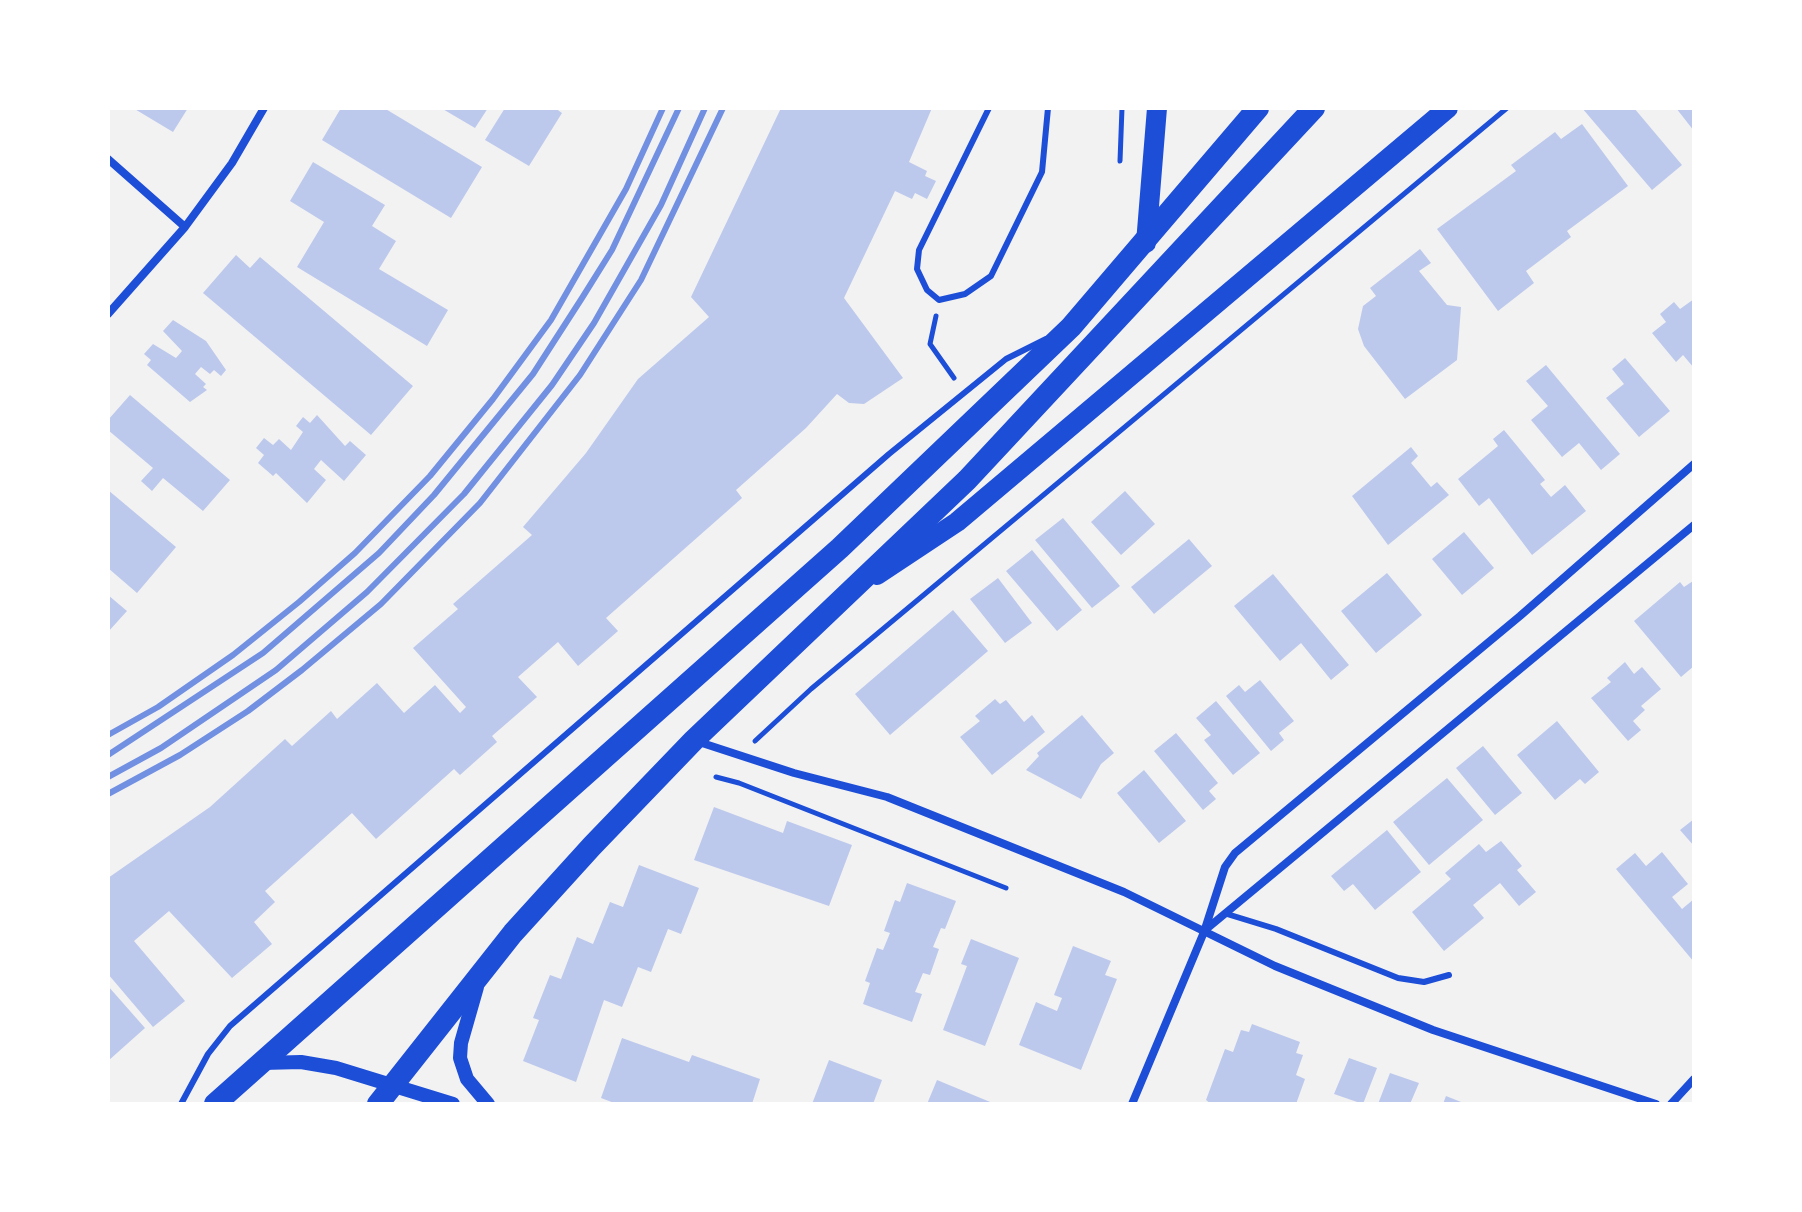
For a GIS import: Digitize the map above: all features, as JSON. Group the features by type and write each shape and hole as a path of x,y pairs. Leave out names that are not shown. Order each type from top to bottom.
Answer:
{"highway":[{"path":"215,1104 239,1094 262,1063 840,548 1077,321 1258,108"},
{"path":"378,1104 543,899 694,740 967,480 1314,108"}],"main road":[{"path":"1146,243 1157,108"},
{"path":"850,592 957,522 1448,108"}],"street":[{"path":"108,314 185,227 232,163 264,108"},
{"path":"108,159 185,227"},
{"path":"1132,1104 1204,932 1225,867 1242,845 1520,616 1694,464"},
{"path":"1204,932 1694,525"},
{"path":"694,740 887,797 1124,892 1275,966 1433,1030 1656,1104"},
{"path":"480,975 461,1043 460,1058 467,1079 488,1104"},
{"path":"262,1063 318,1064 453,1104"},
{"path":"1671,1104 1690,1088 1694,1079"}],"lane":[{"path":"989,108 919,250 917,269 927,290 939,300 965,294 991,276 1042,172 1048,108"},
{"path":"181,1104 203,1061 230,1026 739,581 1006,359 1077,321"},
{"path":"1227,914 1276,929 1398,978 1424,982 1449,975"}],"path":[{"path":"1120,161 1122,108"},
{"path":"746,749 811,689 1507,108"},
{"path":"939,300 930,344 954,379"},
{"path":"716,777 739,783 1006,888"}],"building":[{"path":"133,108 188,108 173,132"},
{"path":"341,108 384,108 482,167 451,218 322,140"},
{"path":"441,108 488,108 475,128"},
{"path":"505,108 555,108 562,113 529,166 485,140"},
{"path":"781,108 932,108 909,162 927,171 925,176 936,181 927,199 915,193 912,199 895,191 844,298 903,378 864,404 849,403 837,394 806,428 736,490 742,498 606,618 618,631 578,666 558,642 518,677 537,697 492,736 497,742 460,775 454,769 376,839 352,813 265,891 275,902 254,922 272,944 232,978 169,911 134,941 185,1001 153,1027 108,974 108,878 210,807 285,739 292,746 331,711 337,719 377,683 404,713 435,685 460,713 466,707 413,648 458,609 453,604 532,535 523,527 586,453 638,379 709,317 691,297"},
{"path":"1582,108 1634,108 1682,165 1652,190"},
{"path":"1676,108 1694,108 1694,131"},
{"path":"1582,124 1628,186 1567,231 1571,237 1526,271 1534,283 1498,311 1437,229 1516,171 1511,165 1555,132 1561,139"},
{"path":"313,162 385,205 372,226 396,241 379,269 448,310 427,346 297,267 324,222 290,201"},
{"path":"1420,249 1431,263 1419,271 1447,305 1461,307 1457,360 1405,399 1364,346 1358,329 1363,306 1376,296 1370,288"},
{"path":"236,255 250,268 260,257 413,386 371,435 203,293"},
{"path":"1694,299 1694,368 1683,355 1676,362 1652,333 1666,322 1660,314 1674,302 1680,309"},
{"path":"173,320 206,341 226,370 221,376 214,370 210,374 201,367 195,374 206,384 203,387 207,390 190,402 147,365 151,360 144,354 153,344 176,358 182,351 163,331"},
{"path":"1625,358 1670,411 1639,437 1606,398 1624,384 1612,369"},
{"path":"1546,365 1620,454 1601,470 1579,443 1562,457 1531,420 1548,406 1526,381"},
{"path":"130,395 230,480 203,511 163,478 152,491 141,481 153,468 108,430 108,420"},
{"path":"317,415 345,446 350,441 366,455 344,481 321,460 314,469 326,480 307,503 276,473 273,476 258,463 264,455 256,448 264,438 273,445 279,439 291,450 303,432 296,426 303,417 310,423"},
{"path":"1504,430 1545,480 1540,484 1551,497 1565,485 1586,511 1532,555 1489,498 1479,506 1458,479 1498,446 1493,439"},
{"path":"1411,447 1418,456 1411,463 1431,487 1437,482 1449,495 1388,545 1352,496"},
{"path":"108,490 176,547 137,593 108,568"},
{"path":"1125,491 1155,524 1121,555 1091,522"},
{"path":"1063,518 1120,586 1092,608 1035,540"},
{"path":"1464,532 1494,568 1462,595 1432,559"},
{"path":"1189,539 1212,566 1154,614 1131,587"},
{"path":"1032,550 1082,610 1057,631 1006,571"},
{"path":"1387,573 1422,615 1376,653 1341,611"},
{"path":"1273,574 1349,665 1331,680 1301,643 1280,661 1234,606"},
{"path":"998,578 1032,623 1005,643 970,599"},
{"path":"1693,581 1694,666 1681,677 1634,621 1680,582 1684,587"},
{"path":"108,595 127,611 108,632"},
{"path":"953,610 988,651 890,735 855,694"},
{"path":"1625,662 1634,674 1642,667 1661,689 1641,706 1645,710 1633,721 1641,730 1628,741 1591,698 1611,682 1607,678"},
{"path":"1260,680 1294,721 1279,733 1284,740 1271,751 1226,696 1239,685 1245,692"},
{"path":"995,699 1000,704 1006,700 1024,722 1032,715 1045,732 992,775 960,737 980,721 975,716"},
{"path":"1216,701 1260,753 1233,775 1204,740 1211,735 1196,718"},
{"path":"1082,715 1114,753 1101,764 1081,799 1026,770 1039,756 1037,753"},
{"path":"1557,721 1599,772 1585,784 1580,779 1555,800 1517,755"},
{"path":"1176,733 1218,783 1209,791 1216,799 1203,810 1154,751"},
{"path":"1483,746 1522,793 1495,815 1456,768"},
{"path":"1144,770 1186,821 1159,843 1117,793"},
{"path":"1447,778 1483,820 1429,865 1393,822"},
{"path":"714,807 783,833 787,821 852,845 829,906 694,860"},
{"path":"1694,819 1694,846 1680,830"},
{"path":"1387,830 1421,872 1375,910 1353,884 1344,891 1331,876"},
{"path":"1501,841 1522,866 1517,870 1536,892 1519,906 1500,883 1473,905 1484,918 1444,951 1412,912 1451,879 1445,873 1479,844 1486,852"},
{"path":"1662,852 1688,884 1672,897 1682,909 1694,899 1694,962 1616,869 1635,853 1646,866"},
{"path":"639,865 699,888 681,934 668,929 651,972 638,967 622,1007 604,1000 576,1082 523,1061 539,1020 533,1018 550,975 561,979 577,937 593,944 610,902 623,907"},
{"path":"907,883 956,901 945,929 941,928 933,947 939,949 930,975 923,973 915,992 922,994 912,1022 863,1004 870,983 865,981 877,948 883,950 890,933 884,931 895,900 900,902"},
{"path":"971,939 1019,958 985,1046 943,1030 967,966 961,964"},
{"path":"1073,946 1111,961 1105,975 1117,979 1081,1070 1019,1045 1036,1002 1057,1011 1062,998 1054,995"},
{"path":"108,986 145,1028 108,1061"},
{"path":"1252,1024 1300,1042 1296,1053 1303,1055 1296,1075 1305,1079 1296,1104 1211,1104 1206,1100 1225,1049 1233,1052 1241,1030 1249,1032"},
{"path":"622,1038 689,1062 692,1055 760,1079 752,1104 617,1104 601,1098"},
{"path":"1349,1058 1377,1068 1363,1104 1334,1094"},
{"path":"829,1060 882,1080 873,1104 812,1104"},
{"path":"1390,1073 1419,1083 1410,1104 1378,1104"},
{"path":"937,1080 995,1104 927,1104"},
{"path":"1446,1096 1466,1104 1443,1104"}],"railway":[{"path":"108,735 158,707 233,655 299,602 355,553 430,476 493,399 551,320 626,189 663,108"},
{"path":"108,755 263,653 379,553 434,495 533,374 582,298 612,250 679,108"},
{"path":"108,777 161,748 276,670 367,592 464,494 552,385 594,323 661,205 705,108"},
{"path":"108,794 180,755 248,711 302,670 381,604 480,503 580,375 641,280 723,108"}]}
